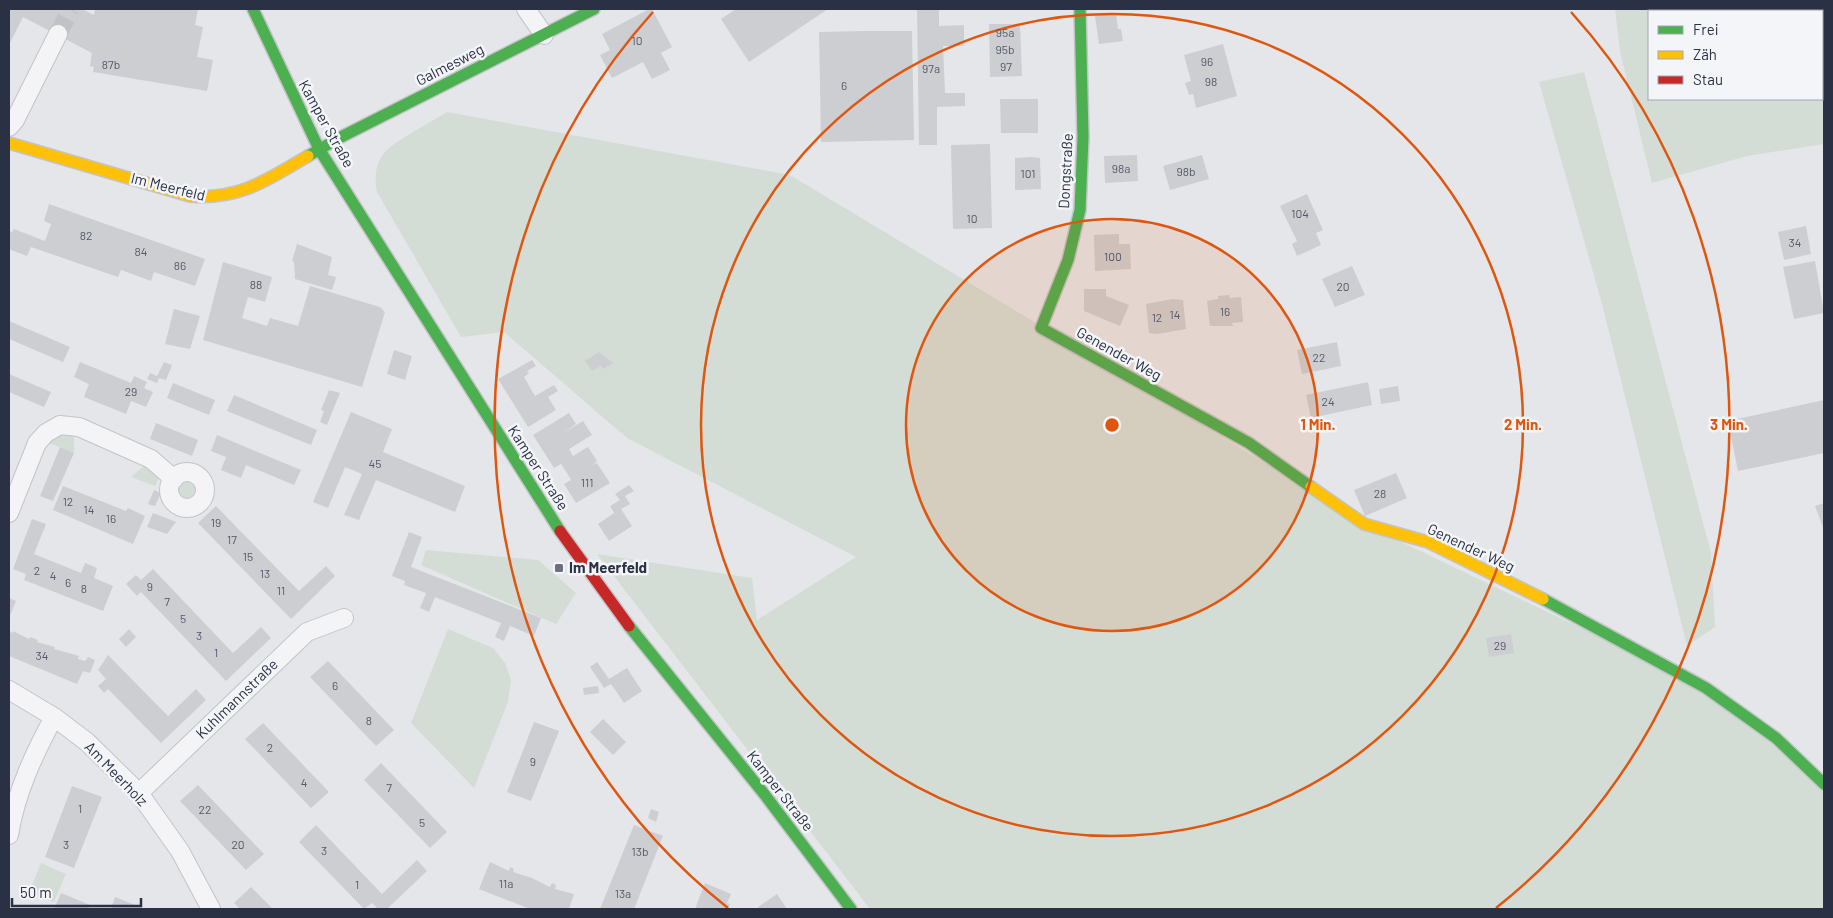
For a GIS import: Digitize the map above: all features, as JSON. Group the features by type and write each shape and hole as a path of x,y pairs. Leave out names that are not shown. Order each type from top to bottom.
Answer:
{"street":[{"name":"Kamper Straße","path":"253,9 319,149 508,451 580,559 649,652 759,788 851,909"},
{"path":"526,9 544,36"},
{"name":"Galmesweg","path":"319,149 594,9"},
{"name":"Dongstraße","path":"1041,328 1068,260 1080,210 1083,137 1080,9"},
{"path":"9,127 15,120 58,34"},
{"name":"Im Meerfeld","path":"9,144 173,192 205,198 225,196 257,186 319,149"},
{"name":"Genender Weg","path":"1041,328 1249,443 1364,524 1428,542 1561,608 1706,688 1776,738 1824,784"},
{"path":"9,513 37,444 46,433 60,425 79,427 151,459 174,479"},
{"name":"Kuhlmannstraße","path":"138,793 307,632 344,618"},
{"name":"Am Meerholz","path":"9,690 54,716 87,742 138,793 180,851 211,909"},
{"path":"9,835 12,817 30,761 54,716"}],"shaded area":[{"path":"1615,9 1824,9 1824,144 1747,156 1652,183 1620,51"},
{"path":"1584,72 1711,553 1715,627 1687,646 1602,304 1539,82"},
{"path":"447,112 790,175 1089,355 1364,524 1706,688 1824,784 1824,909 870,909 597,554 752,578 757,620 856,557 627,438 504,332 461,337 377,192 376,182 376,171 382,155 391,146"},
{"path":"68,434 74,436 74,453 49,443 56,437"},
{"path":"145,465 159,478 155,486 131,477"},
{"path":"188,480 196,483 199,491 196,499 188,502 180,499 177,491 180,483"},
{"path":"426,550 538,560 576,593 556,624 421,565"},
{"path":"448,629 493,648 505,663 511,680 508,702 474,788 411,723"},
{"path":"41,863 66,874 54,902 29,892"}],"building":[{"path":"9,9 82,9 94,15 95,9 198,9 195,25 203,27 197,57 213,60 207,91 93,72 94,67 90,66 92,53 23,17 9,45"},
{"path":"652,9 672,47 661,53 670,70 652,79 643,62 612,78 600,55 610,50 602,34"},
{"path":"736,9 828,9 749,62 721,19"},
{"path":"917,9 939,9 939,26 964,25 964,46 943,46 945,93 965,93 965,106 937,107 937,145 919,145"},
{"path":"1116,13 1118,29 1121,29 1123,41 1099,44 1095,16"},
{"path":"989,24 1020,24 1022,76 990,77"},
{"path":"912,31 914,140 821,142 819,32"},
{"path":"1223,44 1237,96 1196,108 1193,94 1189,95 1185,83 1191,81 1184,55"},
{"path":"1000,99 1038,99 1038,133 1001,133"},
{"path":"990,144 992,228 953,229 951,145"},
{"path":"1137,155 1138,181 1105,183 1104,156"},
{"path":"1202,155 1209,179 1170,190 1163,166"},
{"path":"1015,158 1040,158 1041,189 1015,190"},
{"path":"1307,194 1323,230 1316,233 1321,245 1297,256 1292,244 1297,241 1280,206"},
{"path":"49,204 205,259 195,286 154,272 151,281 121,270 118,277 31,247 27,256 9,249 9,231 12,232 14,229 45,241 51,224 44,221"},
{"path":"1806,226 1811,254 1784,260 1778,232"},
{"path":"1119,234 1119,244 1130,244 1131,269 1095,271 1094,235"},
{"path":"297,244 332,257 328,275 336,277 332,290 295,279 294,262 292,261"},
{"path":"1815,261 1824,313 1794,319 1783,267"},
{"path":"223,262 272,277 265,302 248,297 242,318 267,326 270,318 298,326 310,286 380,307 385,312 362,387 203,340"},
{"path":"1352,266 1365,295 1335,307 1322,279"},
{"path":"1084,289 1106,289 1106,296 1129,305 1120,326 1084,311"},
{"path":"1229,295 1230,298 1241,297 1243,322 1232,323 1233,326 1210,326 1207,301 1218,299 1218,296"},
{"path":"1173,299 1183,300 1186,329 1157,334 1149,333 1146,304"},
{"path":"174,309 200,316 190,349 165,344"},
{"path":"9,321 70,347 63,362 9,339"},
{"path":"1337,342 1341,366 1302,374 1297,350"},
{"path":"394,350 412,356 405,380 387,374"},
{"path":"599,352 613,363 603,369 601,366 592,371 585,361"},
{"path":"532,360 536,366 527,371 529,373 524,377 535,396 554,385 558,391 548,397 556,410 528,427 498,379"},
{"path":"80,362 131,383 134,376 147,382 144,388 153,392 146,407 131,401 126,414 84,397 89,384 74,377"},
{"path":"164,362 172,365 166,380 159,378 157,383 147,379 150,373 157,376"},
{"path":"9,374 51,392 44,407 9,392"},
{"path":"1368,382 1372,405 1311,418 1306,395"},
{"path":"173,383 215,400 209,415 167,398"},
{"path":"1398,386 1400,401 1381,404 1379,389"},
{"path":"329,390 340,393 327,425 320,422 324,411 321,410"},
{"path":"234,395 317,430 311,445 227,411"},
{"path":"1824,400 1824,453 1738,471 1728,421"},
{"path":"351,412 392,429 383,452 465,486 455,512 376,480 359,520 344,515 362,474 345,467 328,508 313,502"},
{"path":"569,413 576,424 563,433 583,421 592,435 569,449 573,456 588,447 597,461 593,465 597,463 610,483 576,503 564,484 571,480 567,473 561,464 554,468 533,435"},
{"path":"156,423 198,440 192,456 150,439"},
{"path":"217,435 301,470 294,485 246,465 241,478 221,470 226,457 211,451"},
{"path":"60,447 74,453 53,501 40,496"},
{"path":"1396,473 1407,498 1365,516 1354,490"},
{"path":"629,485 634,491 625,496 630,504 621,509 632,526 609,541 598,524 614,513 610,506 620,500 615,494"},
{"path":"63,486 126,511 128,508 145,516 133,544 53,510"},
{"path":"154,490 161,493 155,506 148,504"},
{"path":"1824,503 1824,530 1815,506"},
{"path":"216,506 299,591 326,566 335,576 291,619 198,523"},
{"path":"153,513 176,522 167,534 147,527"},
{"path":"32,519 46,524 34,554 81,573 85,563 97,568 94,578 113,586 103,611 24,580 26,574 13,569"},
{"path":"409,532 422,537 411,567 541,618 534,636 510,626 504,641 495,637 501,623 435,597 429,612 420,608 426,593 404,585 405,581 392,576"},
{"path":"153,569 233,653 261,627 271,638 226,681 141,592 137,596 126,584 136,575 141,580"},
{"path":"9,598 16,601 9,618"},
{"path":"129,629 136,637 126,647 119,639"},
{"path":"9,631 29,639 30,637 38,640 37,642 55,647 54,649 79,656 78,659 85,661 88,657 95,660 90,673 83,671 77,684 9,656"},
{"path":"1511,634 1514,653 1489,657 1486,638"},
{"path":"108,655 168,716 196,689 206,700 161,743 108,689 104,693 98,686 106,679 98,670"},
{"path":"328,661 394,730 376,746 310,677"},
{"path":"597,662 609,679 627,668 642,691 624,703 611,684 604,688 590,667"},
{"path":"598,686 599,693 584,695 583,688"},
{"path":"603,719 626,742 613,755 590,732"},
{"path":"534,722 559,731 531,801 507,792"},
{"path":"263,723 329,792 311,808 245,739"},
{"path":"381,763 447,832 430,848 364,780"},
{"path":"198,785 264,854 246,870 180,801"},
{"path":"72,786 102,797 74,868 45,857"},
{"path":"651,809 659,812 656,822 648,818"},
{"path":"316,825 382,894 417,860 427,871 387,909 378,909 372,903 364,909 299,842"},
{"path":"634,825 663,836 634,909 600,909"},
{"path":"490,862 509,871 510,867 514,869 513,872 532,878 550,887 552,883 556,885 555,889 574,894 569,909 530,909 479,889"},
{"path":"705,883 731,894 727,903 730,904 728,909 695,909"},
{"path":"251,887 273,909 240,909 234,903"},
{"path":"61,893 90,905 88,909 54,909"},
{"path":"777,894 787,909 759,909 758,907"},
{"path":"115,897 145,909 111,909"}],"tunnel":[{"path":"58,34 71,9"}],"traffic: fast":[{"path":"253,9 319,149 560,531"},
{"path":"308,156 341,137 594,9"},
{"path":"1080,9 1083,137 1080,210 1068,260 1041,328 1249,443 1311,487"},
{"path":"1543,599 1706,688 1776,738 1824,784"},
{"path":"629,626 765,795 851,909"}],"traffic: slow":[{"path":"9,143 190,196 224,195 238,191 266,180 308,156"},
{"path":"1311,487 1364,524 1428,542 1543,599"}],"traffic: jam":[{"path":"560,531 629,626"}],"place":[{"name":"Im Meerfeld","path":"559,568"}]}
